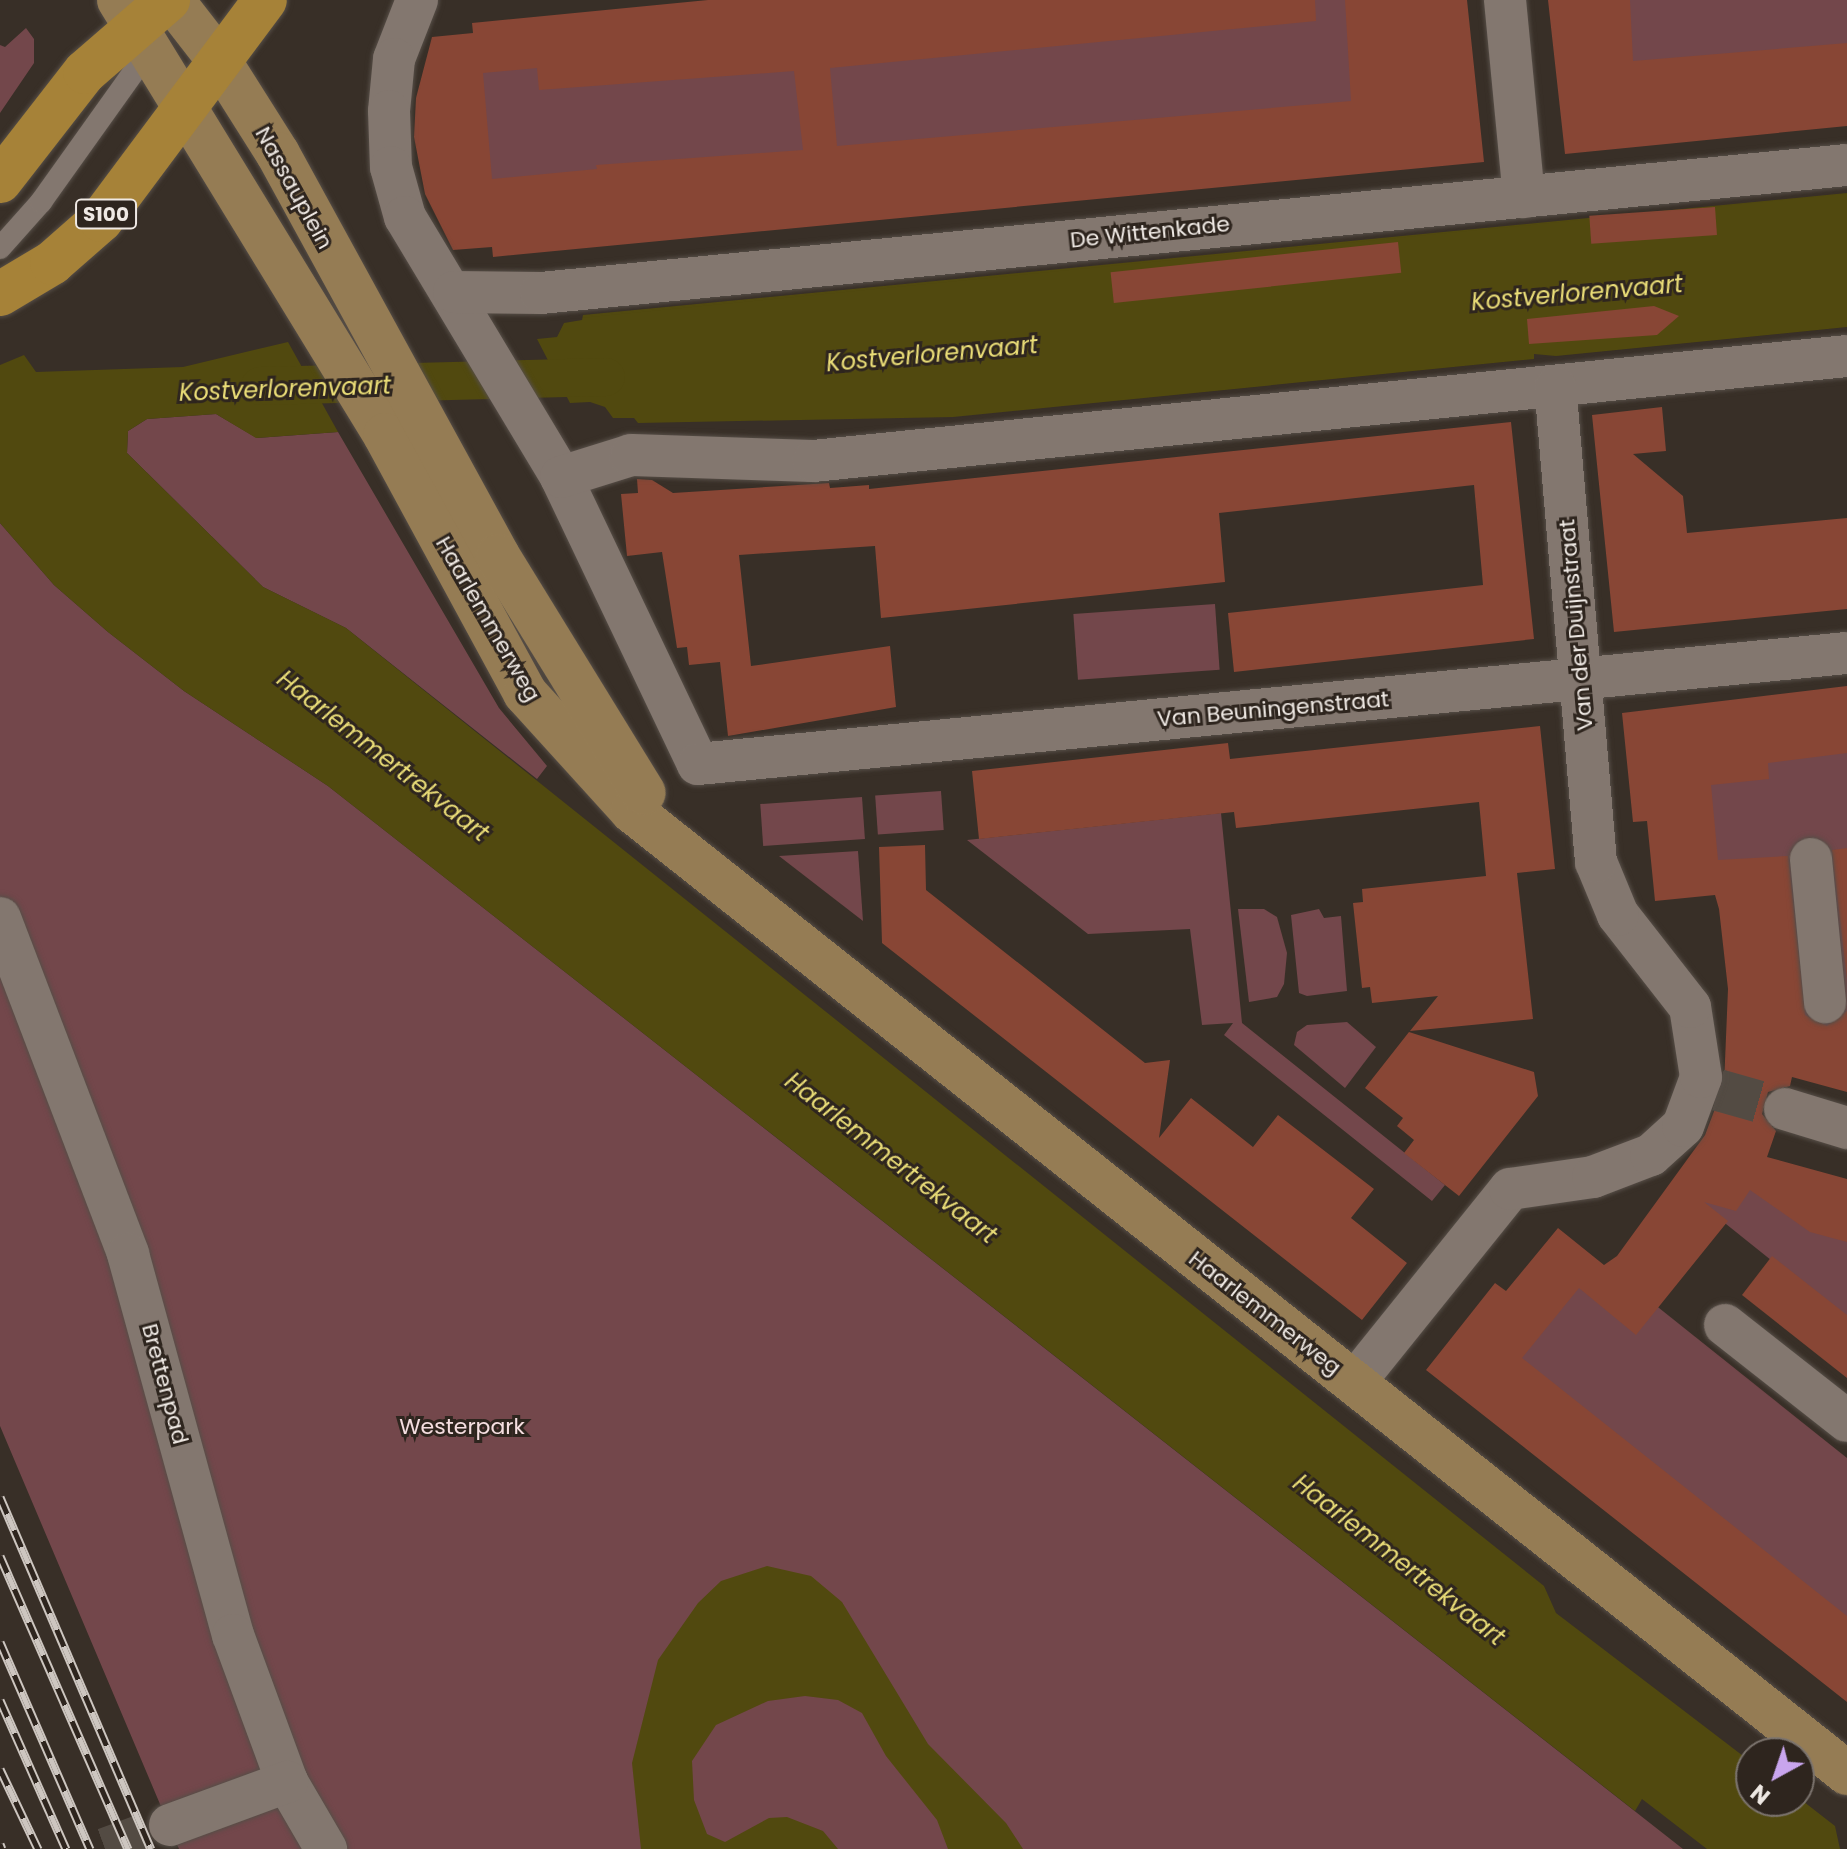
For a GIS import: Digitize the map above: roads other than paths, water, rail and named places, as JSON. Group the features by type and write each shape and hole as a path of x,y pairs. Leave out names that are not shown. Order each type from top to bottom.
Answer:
{"main road":[{"name":"Nassauplein","path":"0,181 85,72 135,26 170,0 218,59 278,154 429,433"},
{"name":"S100","path":"0,294 79,243 123,194 218,59 265,0"},
{"name":"Nassauplein","path":"135,26 385,435"},
{"name":"Haarlemmerweg","path":"429,433 618,757 685,851"},
{"name":"Haarlemmerweg","path":"385,435 525,693 632,811 1847,1773"}],"street":[{"path":"417,0 394,59 391,167 405,217 454,292 561,477 631,455 813,461 1847,356"},
{"path":"1505,0 1524,197"},
{"name":"De Wittenkade","path":"454,292 541,293 1847,165"},
{"name":"Van der Duijnstraat","path":"1354,1383 1510,1189 1593,1177 1651,1155 1683,1126 1709,1083 1690,1007 1618,915 1596,862 1555,388"},
{"name":"Van Beuningenstraat","path":"561,477 698,764 1847,653"},
{"path":"1811,859 1825,1002"},
{"name":"Brettenpad","path":"0,918 128,1254 233,1635 287,1782 326,1849"},
{"path":"1785,1109 1847,1128"},
{"path":"1725,1325 1847,1421"},
{"path":"170,1825 287,1782"}],"lane":[{"name":"Nassauplein","path":"0,248 41,202 135,26"}],"water":[{"path":"1847,193 1847,327 1556,356 1534,354 1534,359 953,417 638,423 634,418 613,418 605,407 590,402 570,403 537,339 557,337 564,323 582,320 583,315"},
{"name":"Haarlemmertrekvaart","path":"288,342 338,432 256,438 216,414 147,419 128,431 127,453 263,587 346,628 1544,1586 1556,1613 1735,1750 1735,1817 1815,1817 1815,1810 1835,1826 1840,1849 1707,1849 1642,1799 1635,1811 328,786 184,691 54,585 0,523 0,365 24,355 36,372 183,367"},
{"path":"767,1566 811,1576 842,1602 928,1744 1006,1823 1023,1849 948,1849 937,1820 886,1756 862,1713 838,1700 805,1696 768,1701 716,1725 692,1761 694,1800 707,1834 725,1842 769,1818 787,1817 823,1831 838,1849 641,1849 632,1763 658,1660 698,1603 721,1581"}],"waterway":[{"name":"Kostverlorenvaart","path":"260,386 606,377"}],"tunnel":[{"path":"1718,1090 1785,1109"},
{"path":"105,1849 170,1825"}],"railway":[{"path":"0,1497 151,1849"},
{"path":"0,1556 128,1849"},
{"path":"0,1642 90,1849"},
{"path":"0,1700 66,1849"},
{"path":"0,1769 38,1849"},
{"path":"0,1844 2,1849"}],"park label":[{"name":"Westerpark","path":"462,1427"}]}
